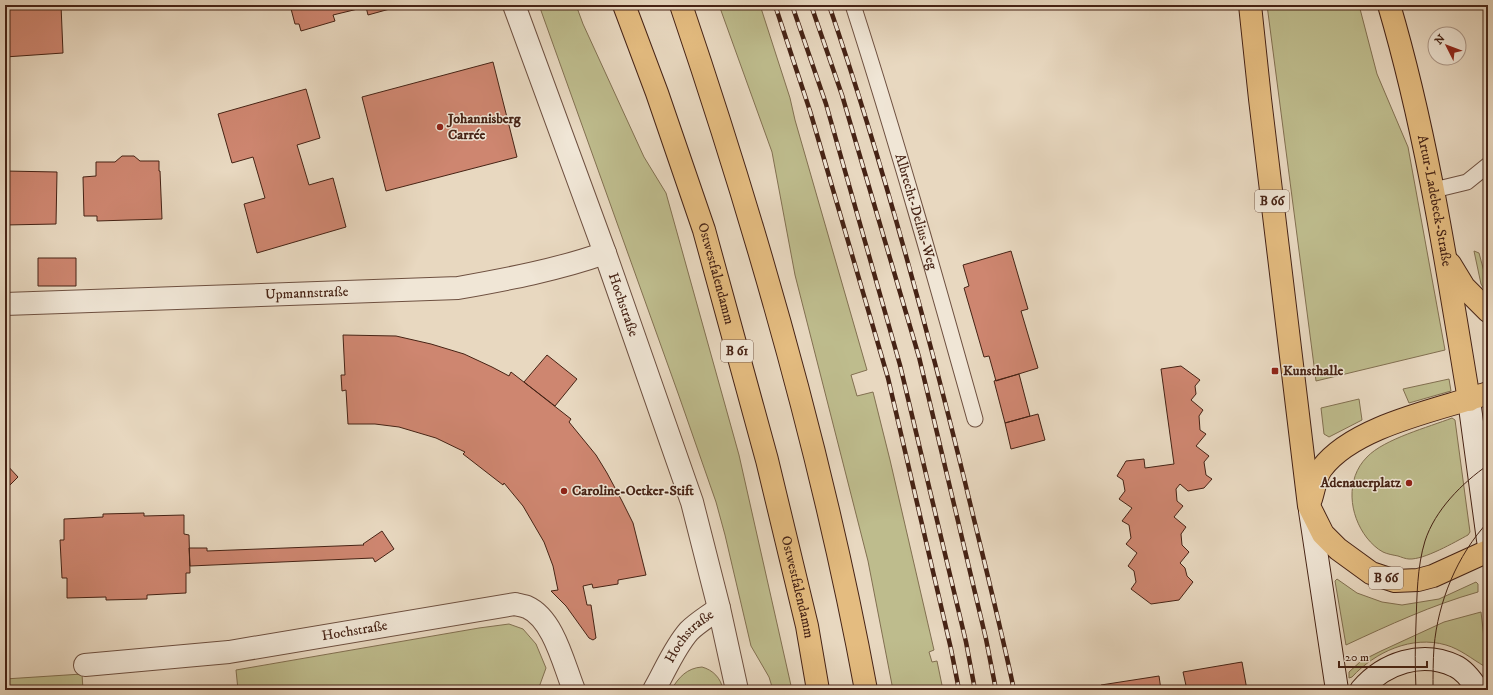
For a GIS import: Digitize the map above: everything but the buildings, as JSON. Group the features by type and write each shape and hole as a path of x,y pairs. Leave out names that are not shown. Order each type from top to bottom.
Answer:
{"main road":[{"name":"Ostwestfalendamm","path":"624,5 657,93 704,230 767,460 807,626 818,690"},
{"path":"681,5 752,224 810,434 853,619 866,690"},
{"name":"B 66","path":"1250,5 1309,506 1323,534 1338,549 1371,574 1395,581 1418,580 1433,576 1488,551"},
{"name":"Artur-Ladebeck-Straße","path":"1389,5 1411,84 1434,190 1446,258 1479,396"},
{"path":"1446,258 1464,287 1488,311"},
{"path":"1309,506 1321,469 1343,448 1361,437 1384,427 1479,396"}],"street":[{"name":"Hochstraße","path":"514,5 605,253 692,502 719,608 737,690"},
{"name":"Upmannstraße","path":"5,304 458,288 550,271 605,253"},
{"path":"1479,396 1488,540"},
{"path":"1309,506 1337,690"},
{"name":"Hochstraße","path":"85,665 229,652 515,604 528,607 540,616 547,625 557,644 574,690"},
{"name":"Hochstraße","path":"654,690 673,655 688,632 719,608"},
{"path":"1361,690 1375,676 1396,664 1420,659 1433,659 1456,666 1473,682 1478,690"}],"lane":[{"name":"Albrecht-Delius-Weg","path":"853,5 884,102 920,224 975,419"},
{"path":"1434,190 1467,182 1488,165"}],"shaded area":[{"path":"539,5 576,5 583,24 644,157 666,193 739,455 792,690 773,690 769,677 751,646 716,502"},
{"path":"719,5 760,5 790,98 867,370 851,375 857,396 873,392 934,650 929,652 932,662 937,661 943,690 893,690 868,561 795,275 772,152"},
{"path":"1267,5 1359,5 1377,74 1408,147 1445,350 1316,381"},
{"path":"1474,251 1479,253 1488,282 1488,296 1481,284"},
{"path":"1449,379 1451,391 1409,403 1403,389"},
{"path":"1359,399 1362,420 1329,437 1324,434 1321,408"},
{"name":"Adenauerplatz","path":"1452,418 1455,420 1470,532 1468,535 1439,550 1415,559 1406,559 1383,552 1374,546 1367,538 1356,519 1353,508 1353,486 1355,476 1360,466 1367,457 1395,439"},
{"path":"1337,579 1357,593 1382,602 1402,605 1439,599 1476,582 1478,584 1478,592 1427,609 1346,645 1335,581"},
{"path":"1481,612 1487,664 1484,666 1446,645 1433,642 1420,642 1407,644 1383,653 1349,678 1349,672 1361,661 1381,651 1444,622"},
{"path":"509,624 523,629 536,644 546,668 538,690 238,690 236,670"},
{"path":"702,667 710,670 716,675 723,690 671,690 677,681 688,671"},
{"path":"82,674 83,690 5,690 5,679"}],"tram line":[{"path":"1416,690 1415,648 1417,592 1420,561 1425,541 1435,519 1450,498 1478,472 1488,465"},
{"path":"1433,690 1433,663 1436,630 1445,596 1458,564 1467,549 1488,522"}],"railway":[{"path":"775,5 810,111 888,378 951,649 959,690"},
{"path":"792,5 826,104 900,365 966,642 975,690"},
{"path":"811,5 842,95 919,357 986,639 996,690"},
{"path":"829,5 885,181 918,299 964,478 1014,690"}],"place":[{"name":"Johannisberg Carrée","path":"440,127"},
{"name":"Kunsthalle","path":"1275,371"},
{"name":"Adenauerplatz","path":"1409,483"},
{"name":"Caroline-Oetker-Stift","path":"564,491"}]}
